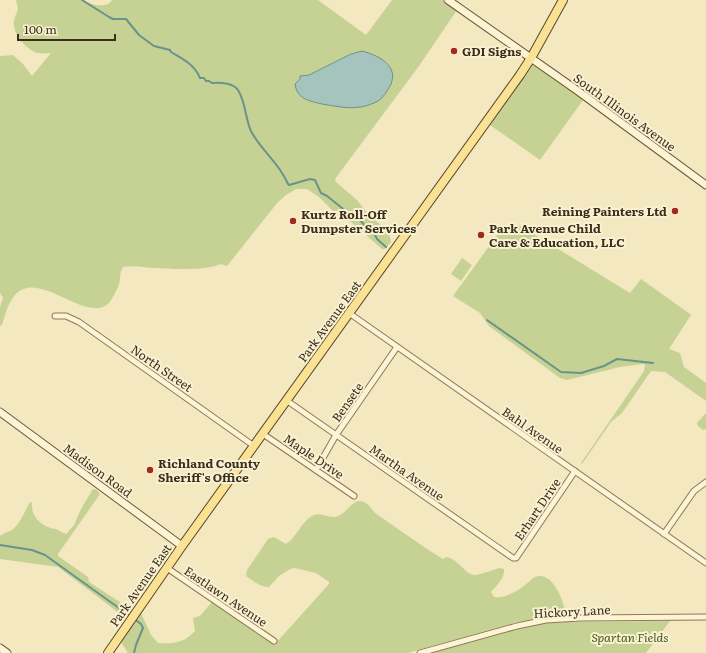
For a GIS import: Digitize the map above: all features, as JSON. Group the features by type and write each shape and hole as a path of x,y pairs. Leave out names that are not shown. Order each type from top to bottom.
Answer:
{"main road":[{"name":"Park Avenue East","path":"108,653 182,546 531,58 563,0"}],"street":[{"name":"South Illinois Avenue","path":"448,0 531,58 706,185"},
{"name":"Bahl Avenue","path":"349,313 706,563"},
{"name":"North Street","path":"55,316 66,316 78,322 254,446"},
{"name":"Bensete","path":"316,470 336,435 397,347"},
{"name":"Martha Avenue","path":"286,400 512,558 516,558"},
{"name":"Madison Road","path":"0,412 182,546"},
{"name":"Maple Drive","path":"263,434 354,496"},
{"name":"Erhart Drive","path":"516,558 575,471"},
{"path":"664,534 694,491 706,482"},
{"name":"Eastlawn Avenue","path":"167,568 274,641"},
{"name":"Hickory Lane","path":"420,653 540,621 580,618 706,617"},
{"path":"0,648 7,653"}],"green space":[{"path":"16,0 83,0 94,5 103,5 110,3 112,0 318,0 366,35 392,0 443,0 457,10 419,66 335,179 336,182 357,200 368,214 381,225 390,237 391,242 385,249 382,249 351,222 340,218 319,197 307,189 296,189 278,202 227,266 221,264 207,268 188,269 134,266 123,267 120,282 113,297 109,303 99,308 88,307 75,303 49,291 37,288 25,288 15,295 10,302 2,325 0,326 0,307 3,298 0,293 0,56 13,55 23,64 32,76 51,53 40,53 29,49 21,41 15,31 14,26 14,21 18,10"},
{"path":"533,65 583,100 540,160 490,125"},
{"path":"519,225 630,293 641,279 690,314 691,315 669,349 680,353 684,367 706,383 706,401 665,372 651,371 622,413 611,422 582,464 581,463 644,371 645,365 620,367 567,380 560,378 489,326 480,313 453,296 503,227 513,234"},
{"path":"462,258 472,265 461,281 451,274"},
{"path":"706,413 706,429 703,430 697,423"},
{"path":"93,489 97,490 100,494 58,556 88,577 89,582 126,606 127,610 124,614 119,613 58,567 0,559 0,536 15,527 30,502 32,503 36,518 41,523 49,528 57,529 66,534 74,525 81,509"},
{"path":"358,501 366,503 375,513 427,549 443,559 446,557 451,558 471,574 475,575 500,568 504,569 502,578 491,592 494,597 502,597 511,594 535,577 541,576 547,578 557,589 563,603 566,616 544,617 517,622 408,653 128,653 121,642 141,613 151,635 158,643 174,643 183,640 195,631 193,618 200,616 212,602 275,644 329,584 329,582 316,573 295,568 290,569 279,576 269,587 266,587 246,576 247,570 268,539 274,537 286,544 310,517 319,514 336,517"},
{"name":"Spartan Fields","path":"670,621 646,653 432,653 518,628 544,623"}],"water":[{"path":"362,51 377,56 383,60 388,65 393,76 385,95 378,101 355,108 342,107 313,102 304,98 298,93 295,84 300,79 300,76 309,75 351,54"}],"waterway":[{"path":"82,0 113,19 126,19 139,35 154,46 170,50 195,69 200,78 204,78 206,81 212,83 226,84 236,88 243,100 251,131 260,145 280,169 288,184 310,179 315,180 321,193 342,208 348,215 360,220 365,226 373,231 377,239 386,247"},
{"path":"487,320 561,372 581,373 604,366 617,359 653,363"},
{"path":"0,545 32,550 45,555 130,616"},
{"path":"133,618 141,624 143,628 134,653"}],"place":[{"name":"GDI Signs","path":"454,51"},
{"name":"Reining Painters Ltd","path":"675,211"},
{"name":"Kurtz Roll-Off Dumpster Services","path":"293,221"},
{"name":"Park Avenue Child Care & Education, LLC","path":"481,235"},
{"name":"Richland County Sheriff's Office","path":"150,470"}]}
